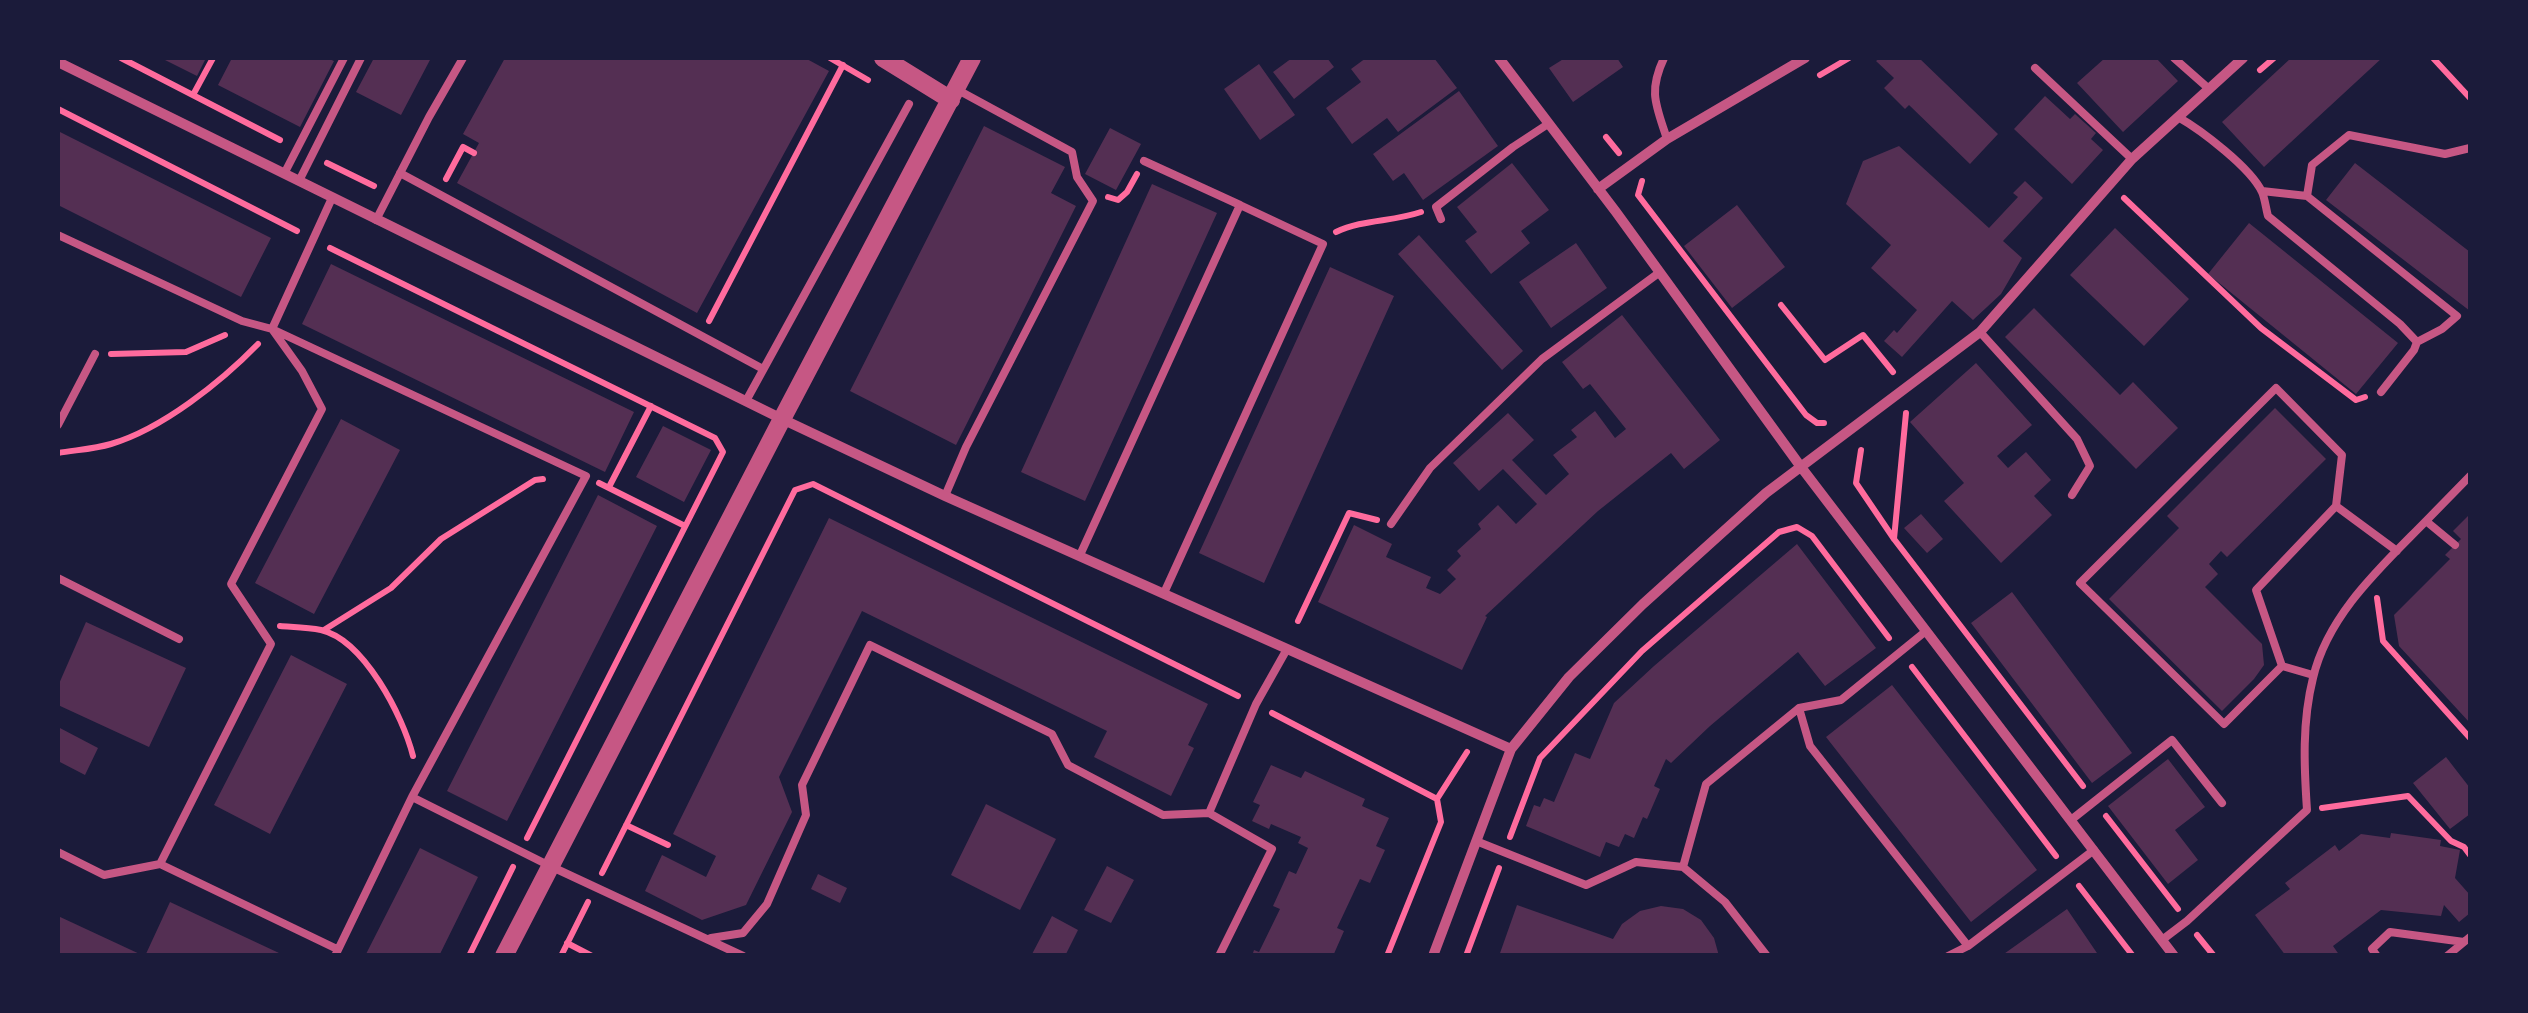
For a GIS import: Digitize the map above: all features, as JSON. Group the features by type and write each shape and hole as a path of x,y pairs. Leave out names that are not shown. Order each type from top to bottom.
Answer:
{"street":[{"path":"883,58 953,94"},
{"path":"504,956 972,58"},
{"path":"1499,58 1801,467 2174,956"},
{"path":"1598,189 1667,139 1805,58"},
{"path":"1433,956 1510,749 1569,676 1766,492 1980,332 2106,186 2243,58"},
{"path":"58,62 782,419 1510,749"}],"lane":[{"path":"284,174 344,58"},
{"path":"299,181 362,58"},
{"path":"376,220 463,58"},
{"path":"1664,58 1654,89 1667,139"},
{"path":"2174,58 2208,88"},
{"path":"2036,68 2132,159"},
{"path":"945,496 966,447 1093,201 1078,176 1072,152 953,94"},
{"path":"746,400 909,104"},
{"path":"2178,117 2233,158 2262,191 2268,216 2417,342"},
{"path":"1441,219 1436,207 1548,124"},
{"path":"2307,196 2312,166 2349,136 2445,154 2470,148"},
{"path":"1144,161 1322,244 1164,593"},
{"path":"400,173 763,369"},
{"path":"2262,191 2307,196 2458,316 2417,342 2381,392"},
{"path":"272,329 332,198"},
{"path":"1080,555 1240,205"},
{"path":"58,236 242,322 272,329 586,476 412,797 336,952 160,864 104,875 58,852"},
{"path":"1392,524 1430,468 1542,359 1660,272"},
{"path":"160,864 271,644 231,584 322,409 302,371 272,329"},
{"path":"1980,332 2078,440 2090,466 2072,495"},
{"path":"58,425 95,354"},
{"path":"2276,388 2342,455 2336,506 2256,590 2282,666 2224,724 2080,582 2276,388"},
{"path":"2162,940 2188,922 2307,810 2306,720 2313,674 2329,635 2374,574 2470,476"},
{"path":"2336,506 2397,551"},
{"path":"2426,521 2454,545"},
{"path":"58,578 179,639"},
{"path":"1683,867 1706,784 1799,708 1841,700 1926,631"},
{"path":"707,939 743,933 766,904 806,816 802,784 870,645 1052,734 1068,765 1163,815 1210,814 1272,849 1218,956"},
{"path":"1210,814 1256,704 1287,648"},
{"path":"2282,666 2313,674"},
{"path":"1799,708 1810,746 1968,946"},
{"path":"2071,820 2172,740 2222,803"},
{"path":"412,797 743,956"},
{"path":"1476,841 1586,886 1636,862 1683,867 1725,902 1766,956"},
{"path":"1948,956 1968,946 2094,850"},
{"path":"2377,956 2372,949 2390,932 2467,939"},
{"path":"2447,956 2467,939"}],"path":[{"path":"193,95 212,58"},
{"path":"1818,77 1850,58"},
{"path":"2432,58 2470,98"},
{"path":"2255,75 2270,59"},
{"path":"702,336 843,65"},
{"path":"58,108 313,240 715,438 723,452 468,956"},
{"path":"438,194 463,147 474,154"},
{"path":"1093,201 1106,196 1118,200 1127,192 1144,161"},
{"path":"1658,172 1642,182 1638,195 1806,415 1817,424 1830,423"},
{"path":"2106,186 2124,198 2261,328 2356,400 2381,392"},
{"path":"2124,198 2136,186"},
{"path":"1322,244 1358,222 1385,221 1436,207"},
{"path":"1781,305 1825,360 1863,335 1897,377"},
{"path":"95,354 186,352 223,336 242,322"},
{"path":"58,453 112,444 150,427 212,386 272,329"},
{"path":"609,487 650,406"},
{"path":"1894,418 1906,406 1894,539"},
{"path":"1870,440 1859,452 1856,484 2214,956"},
{"path":"324,630 391,588 441,539 534,480 586,476 685,526"},
{"path":"1298,621 1349,513 1392,524"},
{"path":"2374,574 2382,640 2470,738"},
{"path":"257,624 324,630 358,653 388,694 413,753 412,797"},
{"path":"1438,799 1472,744"},
{"path":"2307,810 2408,796 2470,855"},
{"path":"626,825 668,844"},
{"path":"568,943 592,956"}],"building":[{"path":"161,58 206,58 197,76"},
{"path":"232,58 334,61 300,127 218,85"},
{"path":"374,58 431,58 401,115 356,92"},
{"path":"505,58 805,58 829,71 697,313 457,183 479,143 463,134"},
{"path":"1292,58 1327,58 1334,67 1294,99 1273,72"},
{"path":"1366,58 1434,58 1457,88 1398,132 1387,118 1352,144 1326,108 1361,82 1351,69"},
{"path":"1565,58 1617,58 1623,67 1573,102 1549,68"},
{"path":"1919,58 1998,134 1970,164 1909,105 1905,109 1884,88 1894,78 1876,61"},
{"path":"2105,58 2156,58 2178,81 2123,132 2077,83"},
{"path":"2291,58 2382,58 2264,167 2222,122"},
{"path":"1259,64 1295,115 1260,140 1224,89"},
{"path":"1459,91 1498,146 1423,200 1404,173 1393,181 1373,154"},
{"path":"2045,96 2070,119 2075,114 2096,133 2091,139 2103,150 2072,184 2014,129"},
{"path":"984,126 1065,167 1051,193 1076,206 956,445 850,391"},
{"path":"1110,128 1141,144 1116,190 1085,174"},
{"path":"58,131 271,238 241,297 58,205"},
{"path":"1899,146 1989,228 2018,197 2013,193 2025,181 2043,198 2003,241 2022,258 2001,294 1973,320 1952,301 1902,357 1884,341 1894,330 1897,333 1917,310 1871,268 1891,245 1846,204 1863,161"},
{"path":"1512,163 1549,210 1521,231 1530,243 1491,274 1465,241 1477,232 1457,207"},
{"path":"2355,163 2470,252 2470,311 2326,200"},
{"path":"1152,184 1217,213 1085,501 1021,472"},
{"path":"1737,205 1785,267 1732,308 1684,246"},
{"path":"2249,223 2398,343 2356,394 2208,274"},
{"path":"2115,228 2189,299 2144,346 2070,275"},
{"path":"1419,235 1523,351 1502,370 1398,254"},
{"path":"1576,243 1607,288 1551,328 1519,282"},
{"path":"331,264 634,412 605,472 302,324"},
{"path":"1330,267 1394,296 1264,583 1199,553"},
{"path":"2034,308 2120,395 2133,382 2178,428 2136,469 2005,337"},
{"path":"1622,315 1720,440 1684,469 1671,453 1598,511 1485,616 1462,670 1318,602 1354,525 1392,544 1386,557 1431,577 1426,588 1440,594 1456,579 1447,570 1461,556 1457,551 1481,529 1478,524 1498,505 1516,524 1537,504 1503,469 1479,491 1453,463 1508,413 1534,440 1512,460 1546,495 1569,474 1553,455 1577,437 1571,430 1595,411 1615,438 1626,429 1590,384 1583,389 1562,362"},
{"path":"1976,363 2032,425 1997,456 2008,468 2026,452 2051,480 2034,496 2052,515 2001,563 1944,501 1964,483 1910,422"},
{"path":"2275,408 2326,459 2227,557 2221,551 2209,564 2218,574 2205,587 2262,644 2264,665 2222,711 2109,599 2179,528 2167,516"},
{"path":"341,419 400,450 314,614 255,583"},
{"path":"663,426 711,450 684,502 636,477"},
{"path":"598,495 657,526 507,821 447,791"},
{"path":"1921,514 1943,539 1927,553 1904,528"},
{"path":"2470,514 2470,723 2399,646 2394,615 2450,559 2445,555 2461,539 2453,531"},
{"path":"829,518 1208,704 1188,745 1194,748 1171,796 1094,757 1107,731 862,611 779,777 792,812 746,905 702,920 645,891 662,855 706,877 716,856 673,834"},
{"path":"1797,544 1876,648 1825,686 1798,652 1671,763 1666,759 1654,786 1660,789 1647,819 1643,817 1634,838 1625,834 1619,847 1606,842 1600,857 1526,826 1534,805 1540,807 1544,798 1554,802 1575,753 1590,759 1614,703"},
{"path":"2012,592 2132,753 2092,783 1971,623"},
{"path":"86,622 186,668 149,747 58,705 58,686"},
{"path":"291,655 347,684 270,834 214,805"},
{"path":"1892,685 2037,870 1971,922 1826,737"},
{"path":"58,727 98,748 85,775 58,761"},
{"path":"2446,757 2470,788 2470,814 2450,829 2413,783"},
{"path":"2168,759 2205,807 2175,830 2198,860 2168,884 2108,806"},
{"path":"1271,765 1301,778 1305,771 1365,799 1362,806 1389,818 1376,846 1385,850 1370,883 1360,879 1337,928 1344,931 1333,956 1252,956 1254,950 1259,952 1280,909 1273,906 1289,871 1296,874 1308,848 1298,843 1301,837 1271,824 1269,829 1252,821 1260,805 1253,802"},
{"path":"986,804 1056,839 1020,910 951,875"},
{"path":"2391,833 2441,840 2440,846 2460,850 2455,878 2470,895 2470,913 2459,922 2444,905 2441,916 2381,910 2333,946 2340,956 2286,956 2255,915 2290,889 2285,883 2335,845 2339,851 2361,834 2390,838"},
{"path":"420,848 478,877 439,956 365,956"},
{"path":"1107,866 1134,880 1111,923 1084,910"},
{"path":"818,874 847,888 840,903 811,889"},
{"path":"170,902 279,953 278,956 145,956"},
{"path":"1517,905 1613,939 1622,924 1640,911 1661,906 1683,909 1701,920 1714,938 1719,956 1499,956"},
{"path":"2067,909 2099,956 2001,956"},
{"path":"58,916 144,956 58,956"},
{"path":"1052,916 1078,930 1065,956 1031,956"}]}
